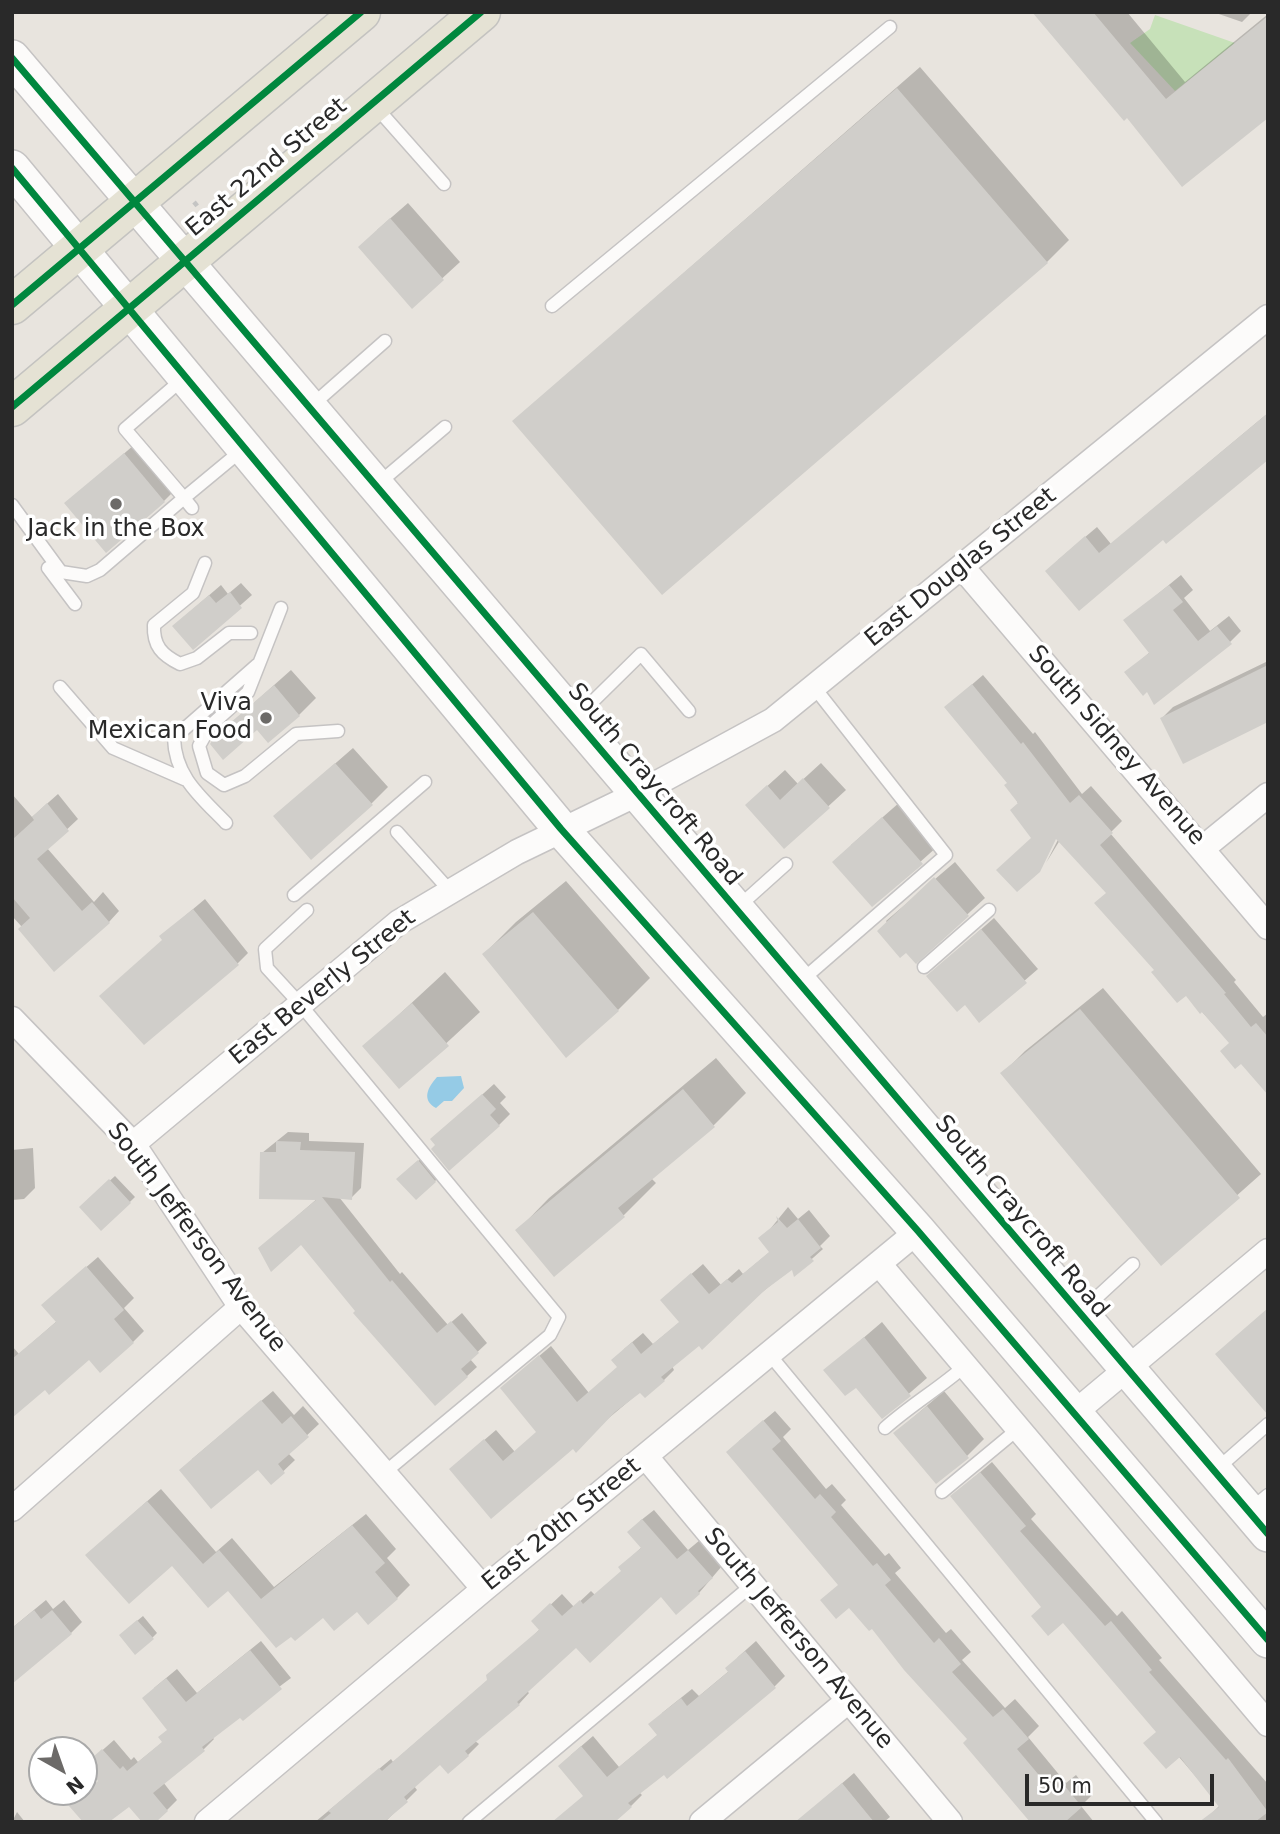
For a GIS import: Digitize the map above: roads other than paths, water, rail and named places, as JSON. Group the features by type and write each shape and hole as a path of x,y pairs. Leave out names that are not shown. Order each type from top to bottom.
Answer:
{"main road":[{"path":"12,305 360,12"},
{"name":"East 22nd Street","path":"12,407 481,12"},
{"name":"South Craycroft Road","path":"12,58 1078,1314 1214,1472 1261,1514"},
{"path":"14,176 78,249 561,829 918,1231 1268,1640"}],"street":[{"name":"East Douglas Street","path":"637,794 773,720 1268,317"},
{"name":"South Sidney Avenue","path":"962,567 1268,927"},
{"name":"East Beverly Street","path":"133,1144 399,922 561,829 637,794"},
{"path":"1203,848 1268,795"},
{"name":"South Jefferson Avenue","path":"12,1019 133,1144 241,1307 484,1589"},
{"name":"East 20th Street","path":"207,1822 484,1589 918,1231"},
{"path":"1073,1414 1268,1251"},
{"path":"880,1265 1268,1724"},
{"path":"12,1509 241,1307"},
{"name":"South Jefferson Avenue","path":"646,1457 948,1821"},
{"path":"702,1822 848,1701"}],"lane":[{"path":"552,306 890,27"},
{"path":"373,104 444,184"},
{"path":"309,407 385,341"},
{"path":"185,377 125,429 188,503"},
{"path":"376,486 445,427"},
{"path":"12,505 61,572 87,576 100,570 188,503 244,448"},
{"path":"20,517 23,535 75,604"},
{"path":"205,563 193,593 155,625 153,639 164,656 180,664 197,657 229,632 251,633"},
{"path":"281,608 248,692 210,726 199,746 208,773 224,785 245,776 296,734 338,731"},
{"path":"574,720 641,654 689,710"},
{"path":"226,823 184,779 174,754 174,738 260,663"},
{"path":"60,687 113,748 184,779"},
{"path":"798,984 946,855 814,687"},
{"path":"294,895 425,782"},
{"path":"397,832 451,892"},
{"path":"735,910 786,864"},
{"path":"307,910 265,949 267,968 300,1004 559,1317 550,1335 384,1473"},
{"path":"925,967 989,910"},
{"path":"1078,1314 1133,1264"},
{"path":"770,1355 1156,1822"},
{"path":"885,1427 918,1399 935,1392 966,1364"},
{"path":"1214,1472 1268,1424"},
{"path":"943,1492 1018,1429"},
{"path":"469,1822 752,1585"}],"water":[{"path":"461,1076 464,1088 452,1101 444,1101 436,1108 431,1105 427,1097 437,1077"}],"place":[{"name":"Jack in the Box","path":"116,504"},
{"name":"Viva Mexican Food","path":"266,718"}]}
